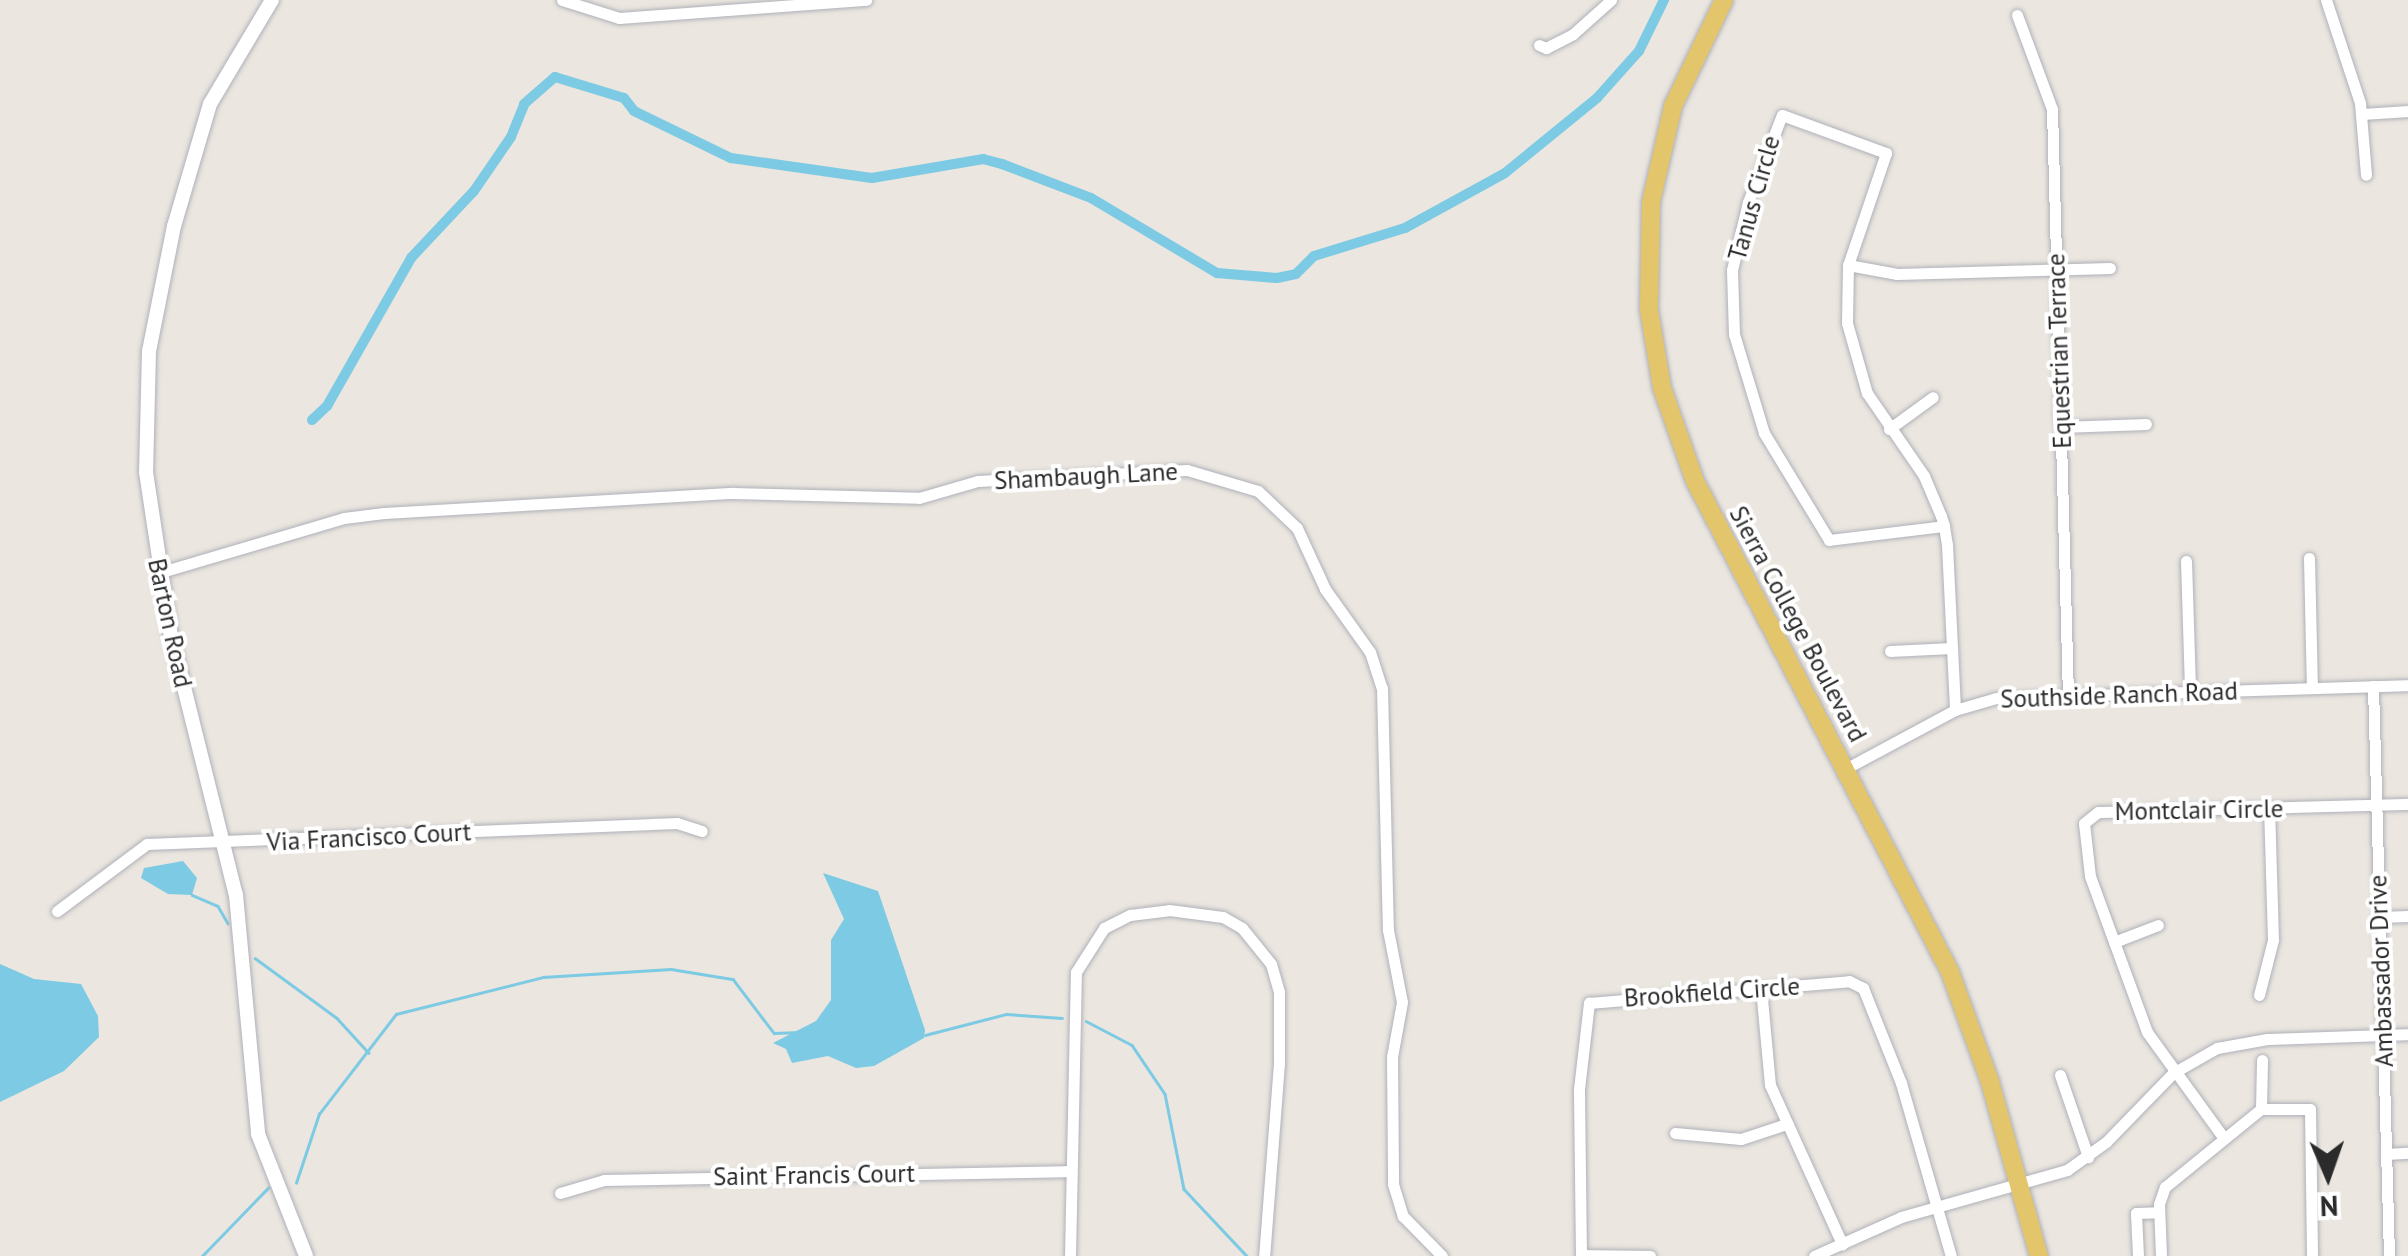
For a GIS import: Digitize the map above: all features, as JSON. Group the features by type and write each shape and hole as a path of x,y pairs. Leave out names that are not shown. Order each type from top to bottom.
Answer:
{"main road":[{"name":"Sierra College Boulevard","path":"1724,0 1690,64 1658,162 1648,242 1653,344 1691,471 1957,989 2039,1256"}],"street":[{"name":"Barton Road","path":"272,0 200,130 160,283 146,419 158,573 236,895 258,1134 306,1256"},
{"path":"562,0 603,16 631,18 866,0"},
{"path":"1539,45 1546,48 1573,34 1612,0"},
{"path":"2326,0 2362,114 2366,175"},
{"name":"Equestrian Terrace","path":"2018,15 2050,94 2068,695"},
{"path":"2362,114 2408,111"},
{"name":"Tanus Circle","path":"1944,526 1830,540 1764,432 1734,334 1732,270 1748,202 1782,115 1886,153 1848,265 1849,334 1867,393 1929,486 1944,526 1955,710"},
{"path":"1848,265 1896,274 2110,268"},
{"path":"1889,429 1934,397"},
{"path":"2061,426 2146,424"},
{"name":"Shambaugh Lane","path":"158,573 344,518 384,513 733,493 919,498 978,481 1186,470 1266,495 1297,528 1325,589 1370,652 1382,688 1388,930 1402,1002 1392,1057 1393,1184 1403,1216 1442,1256"},
{"path":"2308,558 2312,688"},
{"path":"2186,561 2190,691"},
{"path":"1890,651 1952,648"},
{"name":"Southside Ranch Road","path":"1845,769 1955,710 1996,698 2408,685"},
{"name":"Ambassador Drive","path":"2373,686 2389,1256"},
{"name":"Montclair Circle","path":"2224,1137 2146,1032 2087,867 2088,816 2408,804"},
{"path":"2259,994 2272,940 2270,808"},
{"name":"Via Francisco Court","path":"57,911 147,844 677,823 702,831"},
{"path":"1070,1256 1076,972 1104,928 1130,915 1169,910 1197,911 1242,928 1266,954 1279,992 1264,1256"},
{"path":"2379,917 2408,916"},
{"path":"2114,942 2158,926"},
{"name":"Brookfield Circle","path":"1650,1256 1581,1255 1579,1089 1589,1003 1849,980 1863,988 1902,1083 1950,1256"},
{"path":"1760,988 1768,1071 1786,1124 1842,1244"},
{"path":"1814,1256 1937,1207 2019,1184 2088,1157 2173,1073 2241,1042 2408,1034"},
{"path":"2262,1060 2262,1109"},
{"path":"2060,1075 2088,1157"},
{"path":"2161,1256 2159,1212 2165,1188 2262,1109 2310,1109 2312,1256"},
{"path":"1675,1132 1742,1138 1786,1124"},
{"path":"2386,1154 2408,1153"},
{"name":"Saint Francis Court","path":"560,1193 604,1180 1071,1171"},
{"path":"2138,1256 2136,1213 2159,1212"}],"water":[{"path":"183,861 197,878 192,895 168,894 141,878 144,868"},
{"path":"823,873 878,891 925,1030 924,1038 874,1066 856,1068 828,1056 792,1063 786,1049 773,1043 816,1021 831,1000 831,940 844,919"},
{"path":"0,964 34,979 81,984 98,1016 99,1037 64,1071 0,1102"}],"waterway":[{"path":"312,420 327,406 411,258 474,191 511,137 524,104 555,77 624,98 634,111 731,158 872,178 983,159 1002,164 1091,198 1217,273 1277,278 1296,274 1314,256 1405,228 1505,173 1597,98 1639,51 1664,0"},
{"path":"192,895 218,906 228,923"},
{"path":"255,958 337,1018 369,1053"},
{"path":"296,1183 319,1114 396,1014 543,977 671,969 733,979 774,1033 801,1032"},
{"path":"925,1035 1006,1014 1062,1018"},
{"path":"1086,1021 1132,1045 1165,1094 1184,1189 1247,1256"},
{"path":"202,1256 268,1188"}]}
